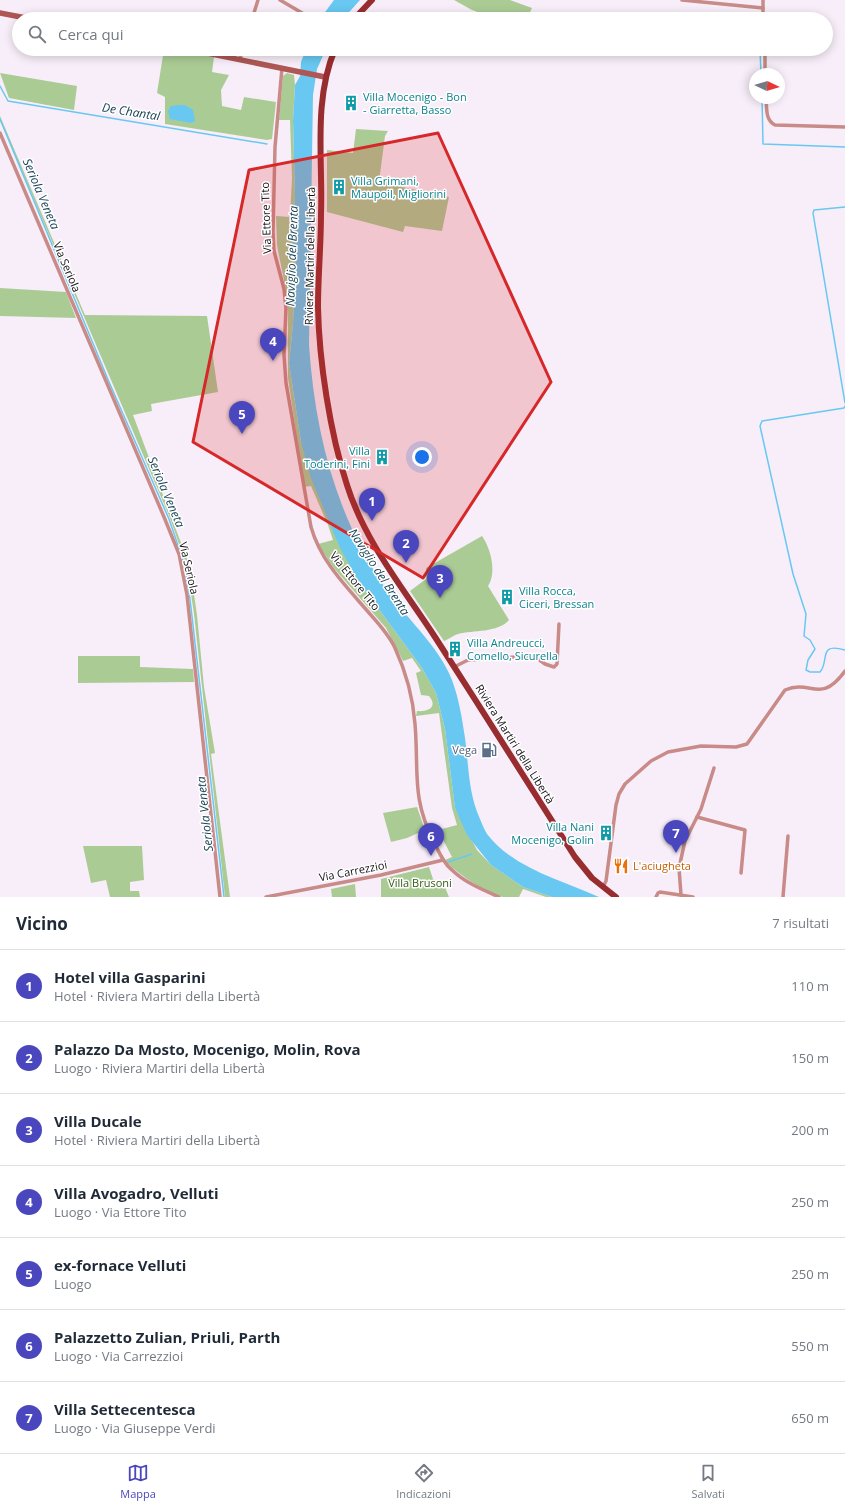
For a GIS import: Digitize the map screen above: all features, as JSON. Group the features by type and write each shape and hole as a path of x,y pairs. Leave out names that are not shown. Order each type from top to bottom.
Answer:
{"main road":[{"path":"361,12 372,0"},
{"path":"0,13 12,15"},
{"path":"221,56 325,77"},
{"name":"Riviera Martiri della Libertà","path":"332,56 325,77 321,113 322,215 318,308 323,361 335,439 347,486 363,524 385,563 454,666 575,856 587,873 603,888 616,897"}],"street":[{"path":"254,12 258,0"},
{"path":"280,0 300,12"},
{"path":"682,0 763,8"},
{"path":"763,0 763,12"},
{"path":"240,60 241,56"},
{"path":"764,56 765,68"},
{"name":"Via Ettore Tito","path":"282,68 275,147 274,244 286,298 284,355 286,383 304,498 316,545 327,563 386,632 401,664 412,701 415,723 418,798 426,827 443,860 452,871 465,880 499,897"},
{"path":"766,104 767,116 770,122 775,124 845,127"},
{"name":"Via Seriola","path":"0,134 162,511 178,554 184,578 190,622 220,897"},
{"path":"454,666 468,660 534,656 550,667 557,666 559,624"},
{"path":"603,888 606,881 617,799 625,784 638,771 662,755 688,747 741,746 751,739 785,690 793,688 817,690 827,688 836,682 845,671"},
{"path":"681,895 679,868 688,832 697,817 714,768"},
{"path":"697,817 744,830 741,873"},
{"path":"783,897 788,836"},
{"name":"Via Carrezzioi","path":"266,897 389,873 443,860"},
{"path":"656,897 660,892 693,897"}],"highlighted area":[{"path":"438,133 551,382 423,578 193,442 249,170"}],"green space":[{"path":"454,0 510,0 532,8 530,12 478,12"},
{"path":"163,56 214,57 212,72 229,75 221,90 222,106 241,110 244,97 276,102 272,139 267,140 165,124 165,97 157,93"},
{"path":"0,73 77,86 74,110 9,98"},
{"path":"287,73 294,75 295,85 293,120 295,196 293,246 296,254 293,324 289,363 301,442 359,582 422,668 436,693 445,729 455,808 477,850 491,865 523,887 552,897 546,897 523,889 519,897 503,897 496,895 480,887 456,871 445,860 452,857 438,830 457,825 452,808 439,713 416,716 417,711 427,710 433,704 429,696 421,695 416,673 421,671 412,658 403,661 386,628 333,567 318,544 333,540 311,486 304,487 288,378 288,301 277,245 276,216 290,217 292,178 290,120 279,120 283,76"},
{"path":"0,116 85,315 207,316 218,392 151,404 152,411 133,415 190,567 197,615 204,687 215,753 211,754 230,897 225,897 194,614 187,567 170,518 0,120"},
{"path":"356,129 388,131 385,136 379,182 449,197 442,231 405,226 403,232 327,212 327,150 353,153"},
{"path":"0,288 66,292 76,318 0,316"},
{"path":"482,536 488,547 492,561 492,575 488,586 509,620 492,629 458,634 444,641 410,591 426,579 426,568"},
{"path":"78,656 140,656 140,667 193,669 194,682 78,683"},
{"path":"417,807 425,830 407,838 391,842 383,813"},
{"path":"83,846 142,846 144,880 130,882 130,891 139,891 140,897 110,897 106,880 91,883"},
{"name":"Villa Brusoni","path":"429,867 433,879 444,885 449,897 381,897 381,879"},
{"path":"355,884 356,897 332,897 331,889"}],"water":[{"path":"334,0 360,0 349,12 325,12"},
{"path":"303,56 323,56 317,69 313,95 309,345 316,409 322,440 340,501 352,530 384,586 392,598 430,643 446,667 452,680 457,694 465,738 473,799 487,834 510,856 538,872 599,897 552,897 523,887 491,865 467,835 455,808 445,729 436,693 422,668 359,582 340,548 311,478 301,442 289,363 293,324 296,254 293,247 295,196 293,120 295,85 300,76 301,62"},
{"path":"185,105 193,110 195,121 191,123 170,119 168,111 171,106"}],"waterway":[{"path":"760,56 761,68"},
{"name":"De Chantal","path":"0,86 8,101 267,144"},
{"path":"762,104 763,144 845,147"},
{"name":"Seriola Veneta","path":"0,119 109,382 169,519 184,563 190,599 224,897"},
{"path":"845,207 814,210 813,213 845,403"},
{"path":"845,406 844,408 762,421 760,426 793,574 806,614 804,636 810,640 815,649 808,660 806,670 810,672 820,672 823,668 827,651 836,648 845,650"},
{"path":"448,862 472,854"}],"place":[{"name":"Villa Mocenigo - Bon - Giarretta, Basso","path":"351,103"},
{"name":"Villa Grimani, Maupoil, Migliorini","path":"339,187"},
{"name":"Villa Avogadro, Velluti","path":"273,361"},
{"name":"ex-fornace Velluti","path":"242,434"},
{"name":"Villa Toderini, Fini","path":"382,457"},
{"name":"Hotel villa Gasparini","path":"372,521"},
{"name":"Palazzo Da Mosto, Mocenigo, Molin, Rova","path":"406,563"},
{"name":"Villa Rocca, Ciceri, Bressan","path":"507,597"},
{"name":"Villa Ducale","path":"440,598"},
{"name":"Villa Andreucci, Comello, Sicurella","path":"455,649"},
{"name":"Vega","path":"489,750"},
{"name":"Villa Nani Mocenigo, Golin","path":"606,833"},
{"name":"Villa Settecentesca","path":"676,853"},
{"name":"Palazzetto Zulian, Priuli, Parth","path":"431,856"},
{"name":"L'aciugheta","path":"621,866"}],"water label":[{"name":"Naviglio del Brenta","path":"292,256"},
{"name":"Naviglio del Brenta","path":"379,572"}]}
